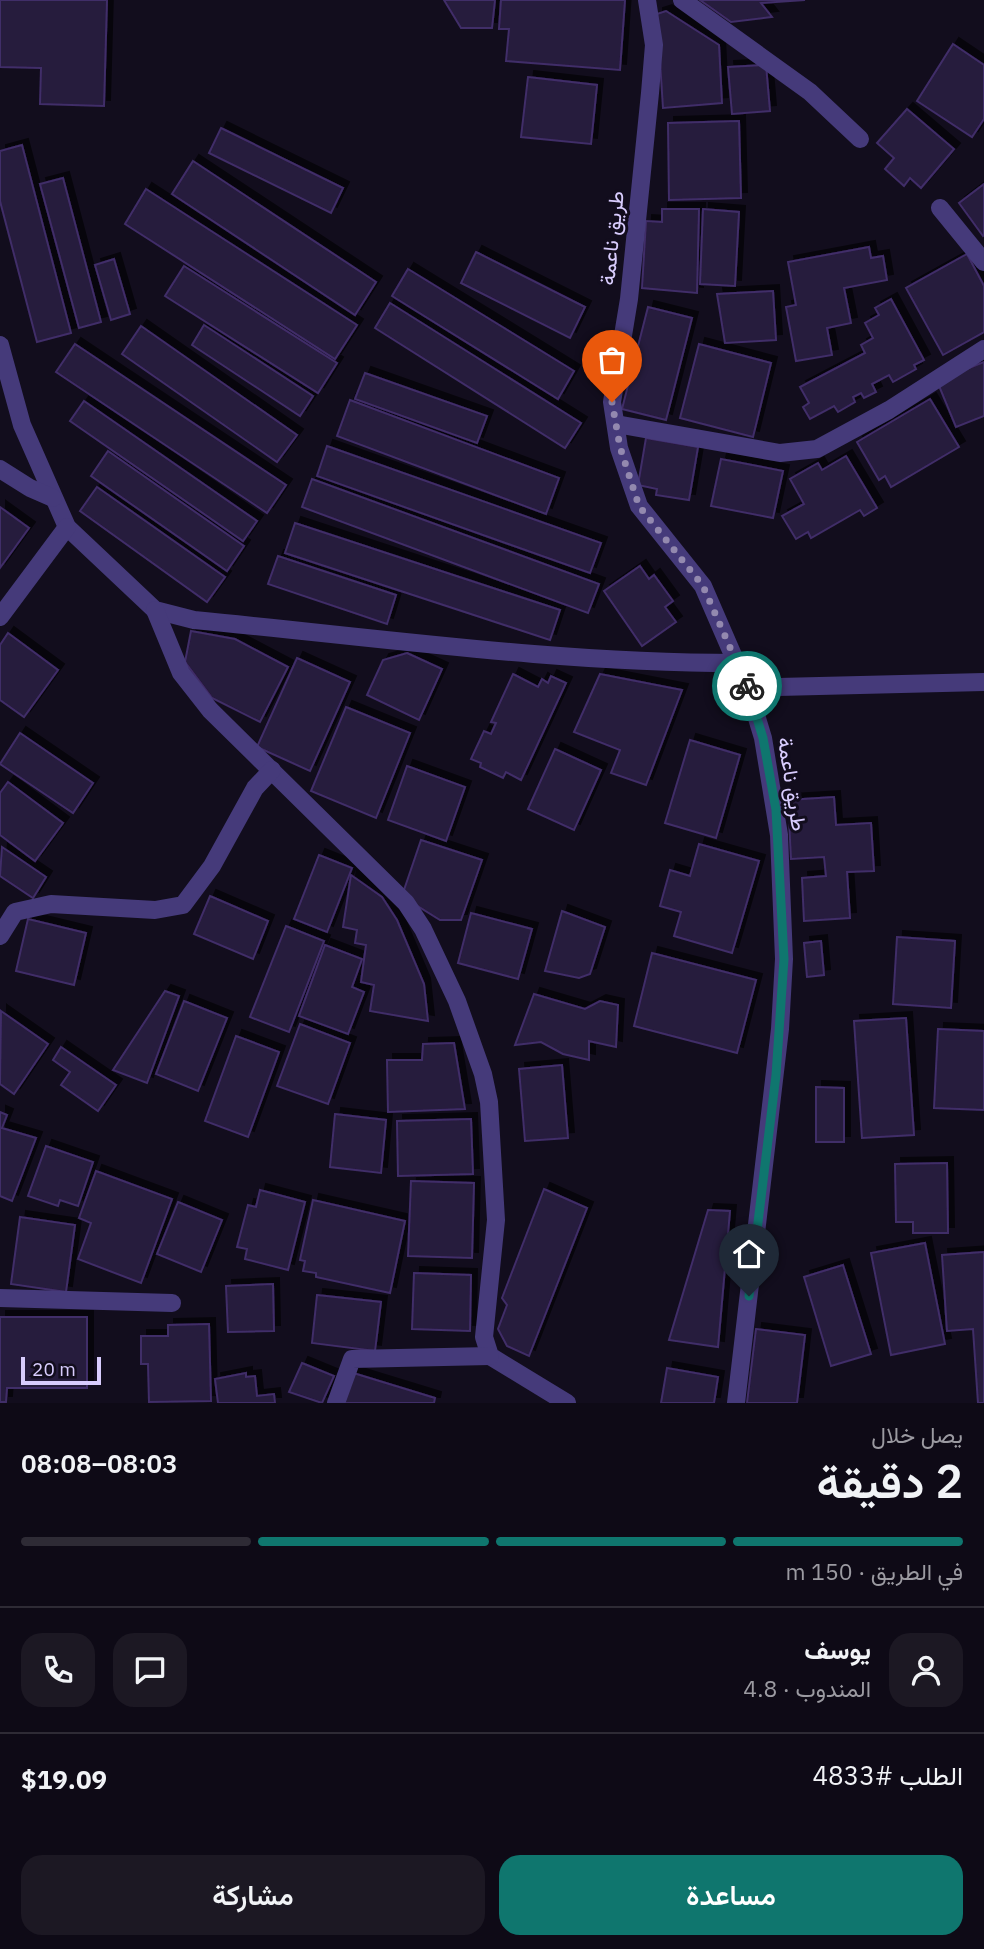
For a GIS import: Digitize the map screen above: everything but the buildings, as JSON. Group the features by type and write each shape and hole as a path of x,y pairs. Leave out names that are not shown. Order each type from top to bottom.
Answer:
{"street":[{"name":"طريق ناعمة","path":"647,0 654,45 650,93 629,299 612,402 620,447 639,506 703,586 749,692 763,738 779,835 784,959 776,1075 736,1403"},
{"path":"682,0 810,92 860,139"},
{"path":"940,208 984,262"},
{"path":"0,345 22,425 67,527 155,610 181,673 209,710 406,903 423,929 470,1032 489,1102 496,1220 484,1337 490,1356"},
{"path":"616,424 780,453 817,449 889,410 984,349"},
{"path":"0,469 30,488 53,498"},
{"path":"0,617 67,527"},
{"path":"155,610 194,621 297,631 650,663 737,663"},
{"path":"749,692 779,687 984,682"},
{"path":"0,936 15,912 40,905 155,909 183,905 212,866 255,788 272,770"},
{"path":"0,1298 172,1303"},
{"path":"336,1403 352,1359 490,1356 567,1403"}],"way so far":[{"path":"612,402 620,447 639,506 703,586 747,686"}],"route":[{"path":"747,686 763,738 776,810 784,959 776,1075 752,1253 749,1296"}]}
